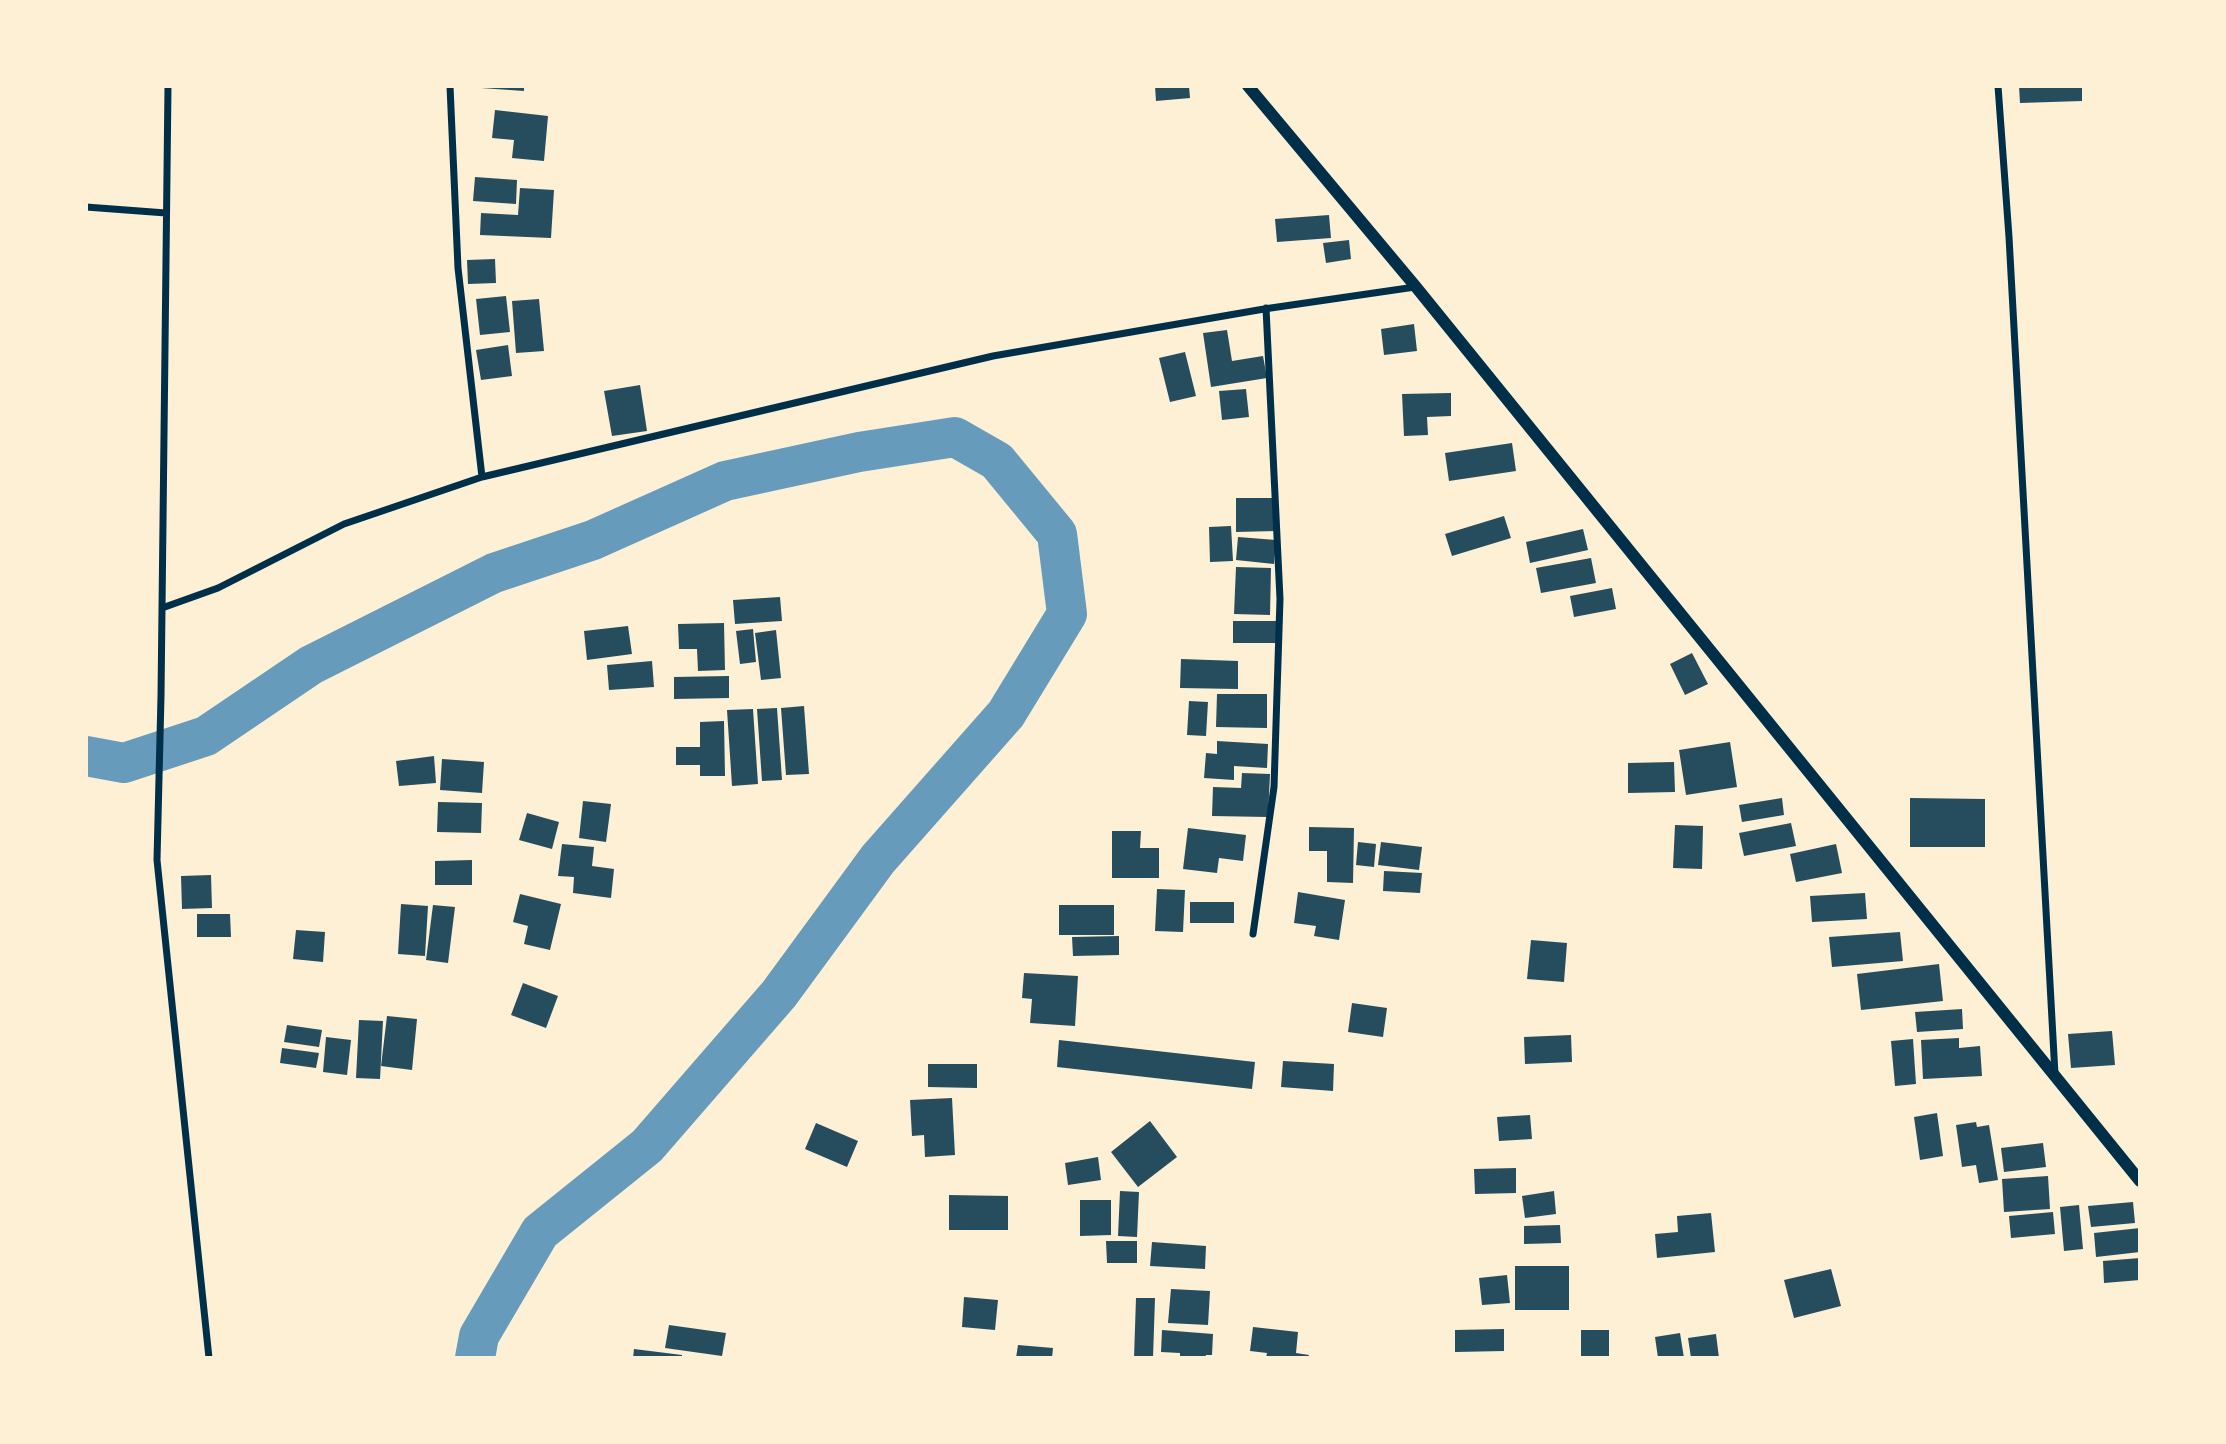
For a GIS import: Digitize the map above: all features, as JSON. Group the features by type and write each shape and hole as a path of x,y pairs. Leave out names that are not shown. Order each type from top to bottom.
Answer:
{"street":[{"path":"168,86 157,860 209,1358"},
{"path":"450,86 458,268 482,477"},
{"path":"1248,86 1416,286 2140,1181"},
{"path":"1998,86 2009,237 2055,1074"},
{"path":"86,207 166,213"},
{"path":"162,608 218,588 344,524 482,477 993,356 1266,308 1416,286"},
{"path":"1253,933 1274,787 1280,599 1266,308"}],"building":[{"path":"524,86 524,91 481,88"},
{"path":"1155,86 1189,86 1190,98 1156,101"},
{"path":"2019,86 2082,86 2082,101 2020,103"},
{"path":"495,110 548,116 544,161 512,158 514,140 492,138"},
{"path":"475,177 517,180 516,204 473,201"},
{"path":"520,188 554,190 551,238 480,235 481,213 518,215"},
{"path":"1329,215 1331,238 1277,242 1275,219"},
{"path":"1349,240 1351,259 1326,263 1323,243"},
{"path":"495,259 496,283 468,284 467,260"},
{"path":"506,296 510,332 480,335 476,299"},
{"path":"539,299 544,351 516,353 512,301"},
{"path":"1414,324 1417,351 1384,355 1381,329"},
{"path":"1227,330 1232,361 1263,356 1267,378 1211,387 1203,333"},
{"path":"508,345 512,376 481,380 476,350"},
{"path":"1185,352 1196,396 1170,402 1159,358"},
{"path":"640,385 647,431 612,436 604,391"},
{"path":"1246,389 1249,417 1222,420 1219,391"},
{"path":"1451,393 1451,416 1427,417 1428,435 1404,436 1402,394"},
{"path":"1512,443 1516,471 1449,481 1445,453"},
{"path":"1236,498 1275,498 1276,531 1236,532"},
{"path":"1504,516 1511,538 1452,556 1445,534"},
{"path":"1231,526 1233,561 1210,562 1209,527"},
{"path":"1583,529 1588,550 1530,563 1526,542"},
{"path":"1238,537 1276,540 1274,564 1236,560"},
{"path":"1591,558 1596,583 1541,593 1536,568"},
{"path":"1236,567 1271,568 1270,615 1234,614"},
{"path":"1612,588 1616,609 1574,617 1570,596"},
{"path":"780,597 782,621 735,624 733,600"},
{"path":"1233,621 1278,621 1278,643 1233,643"},
{"path":"724,623 725,670 698,671 697,649 679,649 678,624"},
{"path":"628,626 632,654 587,660 584,631"},
{"path":"753,629 756,662 740,664 736,631"},
{"path":"776,630 781,678 761,680 755,633"},
{"path":"1692,653 1708,684 1685,695 1670,664"},
{"path":"1181,659 1238,661 1238,689 1180,688"},
{"path":"652,661 654,687 609,690 607,665"},
{"path":"729,676 729,698 674,699 674,677"},
{"path":"1217,694 1267,694 1267,728 1216,727"},
{"path":"1189,701 1208,702 1206,736 1187,735"},
{"path":"804,706 809,774 786,775 781,708"},
{"path":"777,708 782,780 762,781 757,709"},
{"path":"753,709 758,784 732,786 727,710"},
{"path":"724,721 725,776 700,776 700,765 676,765 676,747 700,747 700,722"},
{"path":"1217,741 1268,744 1267,768 1234,766 1234,780 1204,778 1206,753 1217,754"},
{"path":"1730,742 1737,787 1686,795 1679,750"},
{"path":"434,756 436,783 399,786 396,761"},
{"path":"442,759 484,762 482,793 440,790"},
{"path":"1674,762 1675,792 1628,793 1628,763"},
{"path":"1242,773 1270,774 1268,817 1212,816 1213,787 1241,788"},
{"path":"1782,798 1784,815 1742,822 1739,805"},
{"path":"1910,798 1985,799 1985,847 1910,847"},
{"path":"583,801 611,804 606,842 579,838"},
{"path":"438,802 482,803 481,833 437,832"},
{"path":"527,813 559,822 552,849 519,840"},
{"path":"1791,823 1796,846 1744,856 1739,833"},
{"path":"1675,825 1703,826 1702,869 1673,868"},
{"path":"1309,827 1354,828 1353,883 1327,882 1327,851 1309,851"},
{"path":"1188,828 1246,835 1243,861 1219,858 1217,873 1183,869"},
{"path":"1112,831 1141,831 1140,848 1159,848 1159,878 1112,878"},
{"path":"1358,842 1376,844 1374,867 1356,865"},
{"path":"1381,842 1422,847 1419,870 1378,865"},
{"path":"562,844 594,847 592,866 614,869 611,898 573,893 574,877 558,876"},
{"path":"1836,844 1842,873 1796,882 1790,854"},
{"path":"472,860 472,885 435,885 435,861"},
{"path":"1384,871 1422,873 1420,893 1383,891"},
{"path":"211,875 212,908 182,909 181,876"},
{"path":"1157,889 1185,890 1183,932 1155,931"},
{"path":"1298,892 1345,900 1339,940 1314,936 1316,926 1294,923"},
{"path":"1865,893 1867,919 1812,922 1810,896"},
{"path":"520,894 561,904 550,950 524,944 528,926 513,922"},
{"path":"1190,902 1234,902 1234,923 1190,923"},
{"path":"401,904 428,906 425,956 398,954"},
{"path":"433,905 455,907 448,963 426,960"},
{"path":"1059,905 1114,905 1114,935 1059,935"},
{"path":"197,914 230,914 231,937 197,937"},
{"path":"296,930 325,932 323,962 293,959"},
{"path":"1900,932 1903,961 1832,967 1829,937"},
{"path":"1119,936 1119,955 1073,956 1072,937"},
{"path":"1531,940 1567,943 1564,982 1527,979"},
{"path":"1939,964 1943,1001 1861,1010 1857,974"},
{"path":"1024,973 1078,976 1075,1026 1030,1023 1032,999 1022,998"},
{"path":"523,983 558,996 546,1028 511,1015"},
{"path":"1352,1003 1387,1008 1383,1037 1348,1032"},
{"path":"1962,1009 1963,1029 1917,1032 1915,1012"},
{"path":"387,1016 417,1019 412,1070 381,1066"},
{"path":"359,1020 383,1021 380,1079 356,1078"},
{"path":"287,1025 322,1030 319,1047 284,1042"},
{"path":"2112,1031 2115,1065 2071,1068 2068,1034"},
{"path":"1571,1035 1572,1062 1525,1064 1524,1037"},
{"path":"326,1037 351,1040 347,1075 323,1072"},
{"path":"1959,1038 1959,1048 1980,1046 1982,1076 1923,1079 1921,1040"},
{"path":"1913,1039 1916,1084 1895,1086 1891,1041"},
{"path":"1059,1040 1255,1062 1252,1089 1057,1067"},
{"path":"282,1048 319,1053 316,1068 280,1063"},
{"path":"1283,1061 1334,1064 1333,1091 1281,1087"},
{"path":"928,1064 977,1064 977,1088 928,1087"},
{"path":"952,1098 955,1155 925,1157 924,1135 912,1136 910,1100"},
{"path":"1937,1113 1943,1156 1920,1160 1914,1117"},
{"path":"1530,1115 1532,1139 1499,1141 1497,1117"},
{"path":"1150,1121 1177,1157 1138,1187 1111,1152"},
{"path":"1976,1122 1977,1127 1989,1125 1998,1180 1979,1183 1976,1165 1962,1167 1956,1125"},
{"path":"816,1123 858,1141 847,1167 805,1149"},
{"path":"2043,1143 2046,1167 2004,1172 2001,1148"},
{"path":"1098,1157 1101,1180 1068,1185 1065,1163"},
{"path":"1516,1168 1516,1193 1475,1194 1474,1169"},
{"path":"2048,1176 2050,1209 2004,1212 2002,1179"},
{"path":"1120,1191 1139,1192 1137,1237 1118,1236"},
{"path":"1554,1191 1556,1214 1525,1218 1522,1196"},
{"path":"949,1195 1008,1196 1008,1230 949,1230"},
{"path":"1080,1200 1111,1200 1111,1235 1080,1236"},
{"path":"2133,1202 2135,1223 2091,1227 2088,1206"},
{"path":"2079,1205 2083,1249 2064,1251 2060,1207"},
{"path":"2053,1212 2055,1234 2011,1238 2009,1216"},
{"path":"1711,1213 1715,1252 1657,1258 1655,1234 1678,1232 1677,1216"},
{"path":"1560,1225 1561,1243 1524,1244 1524,1226"},
{"path":"2140,1228 2140,1252 2096,1257 2094,1233"},
{"path":"1106,1241 1137,1241 1137,1263 1107,1263"},
{"path":"1152,1242 1206,1246 1205,1269 1150,1266"},
{"path":"2140,1258 2140,1280 2104,1283 2103,1261"},
{"path":"1515,1266 1569,1266 1569,1310 1515,1310"},
{"path":"1831,1269 1841,1306 1794,1318 1784,1280"},
{"path":"1507,1275 1510,1303 1482,1305 1479,1278"},
{"path":"1171,1289 1210,1291 1208,1325 1168,1323"},
{"path":"964,1297 998,1300 995,1330 962,1327"},
{"path":"1136,1298 1155,1298 1153,1358 1134,1358"},
{"path":"669,1325 726,1333 722,1356 665,1348"},
{"path":"1253,1327 1298,1332 1296,1353 1309,1355 1308,1358 1266,1358 1267,1353 1250,1351"},
{"path":"1504,1329 1504,1351 1455,1352 1455,1330"},
{"path":"1162,1330 1213,1334 1212,1355 1206,1355 1205,1358 1180,1358 1180,1353 1161,1352"},
{"path":"1581,1330 1609,1330 1609,1358 1581,1358"},
{"path":"1680,1333 1684,1358 1658,1358 1655,1337"},
{"path":"1716,1334 1719,1358 1691,1358 1688,1338"},
{"path":"1018,1345 1053,1348 1052,1358 1016,1358"},
{"path":"634,1349 682,1355 682,1358 633,1358"}],"waterway":[{"path":"86,756 124,763 206,736 311,665 494,573 593,540 725,481 859,452 955,437 997,461 1057,534 1067,614 1006,714 878,859 779,994 647,1146 540,1232 479,1336 475,1358"}]}
